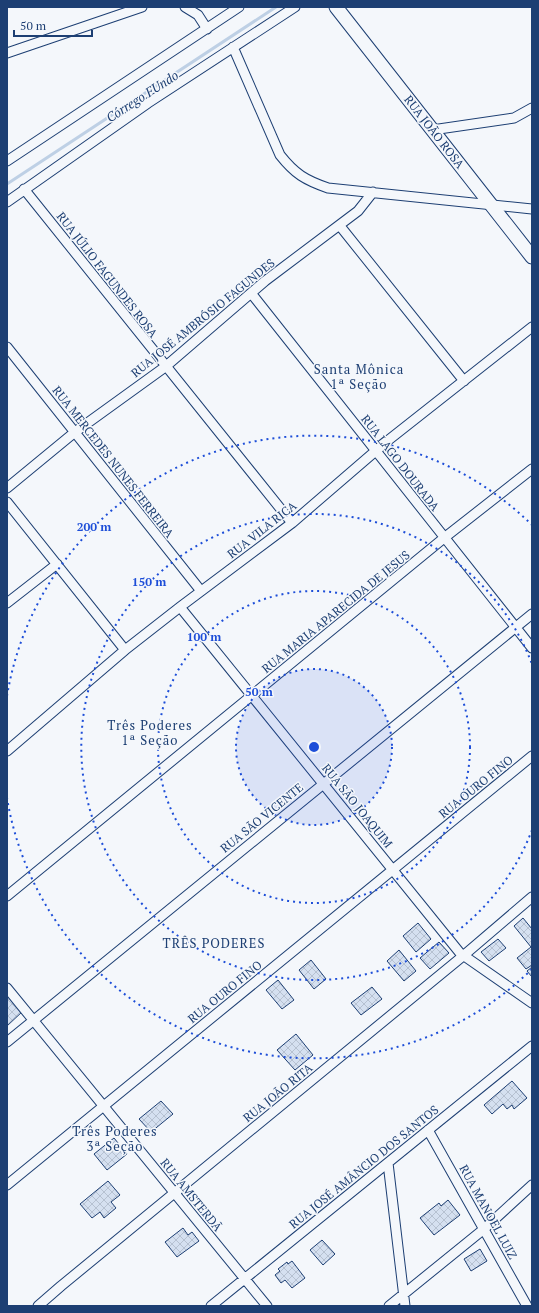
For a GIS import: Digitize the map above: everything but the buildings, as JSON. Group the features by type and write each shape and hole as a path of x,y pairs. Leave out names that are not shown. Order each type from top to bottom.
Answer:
{"main road":[{"name":"RUA JOÃO ROSA","path":"336,7 532,256"}],"street":[{"path":"7,53 115,11 142,7"},
{"path":"7,161 240,7"},
{"path":"7,202 79,150 233,47 296,7"},
{"path":"191,8 207,29"},
{"path":"233,47 280,155 289,167 300,177 328,188 532,209"},
{"path":"432,130 514,118 530,111"},
{"name":"RUA JÚLIO FAGUNDES ROSA","path":"24,190 292,523"},
{"name":"RUA JOSÉ AMBRÓSIO FAGUNDES","path":"7,488 75,432 165,367 251,293 340,226 358,211 373,192"},
{"path":"340,226 464,381"},
{"name":"RUA LAGO DOURADA","path":"251,293 532,648"},
{"name":"RUA VILA RICA","path":"7,751 125,650 292,523 375,451 532,327"},
{"name":"RUA MERCEDES NUNES FERREIRA","path":"7,347 201,591"},
{"name":"RUA MARIA APARECIDA DE JESUS","path":"7,896 444,538 532,469"},
{"path":"7,502 125,650"},
{"path":"7,603 57,564"},
{"name":"RUA SÃO JOAQUIM","path":"180,607 463,956 532,1003"},
{"name":"RUA SÃO VICENTE","path":"7,1042 532,614"},
{"name":"RUA OURO FINO","path":"7,1185 532,756"},
{"name":"RUA JOÃO RITA","path":"38,1306 463,956 532,897"},
{"name":"RUA AMSTERDÃ","path":"7,988 267,1306"},
{"name":"RUA JOSÉ AMÂNCIO DOS SANTOS","path":"211,1306 532,1046"},
{"name":"RUA MANOEL LUIZ","path":"428,1130 527,1306"},
{"path":"388,1163 405,1306"},
{"path":"389,1306 484,1230 532,1185"}],"waterway":[{"name":"Córrego FUndo","path":"7,184 276,7"}],"district":[{"name":"Santa Mônica 1ª Seção","path":"359,376"},
{"name":"Três Poderes 1ª Seção","path":"150,732"},
{"name":"TRÊS PODERES","path":"214,943"},
{"name":"Três Poderes 3ª Seção","path":"115,1138"}]}
